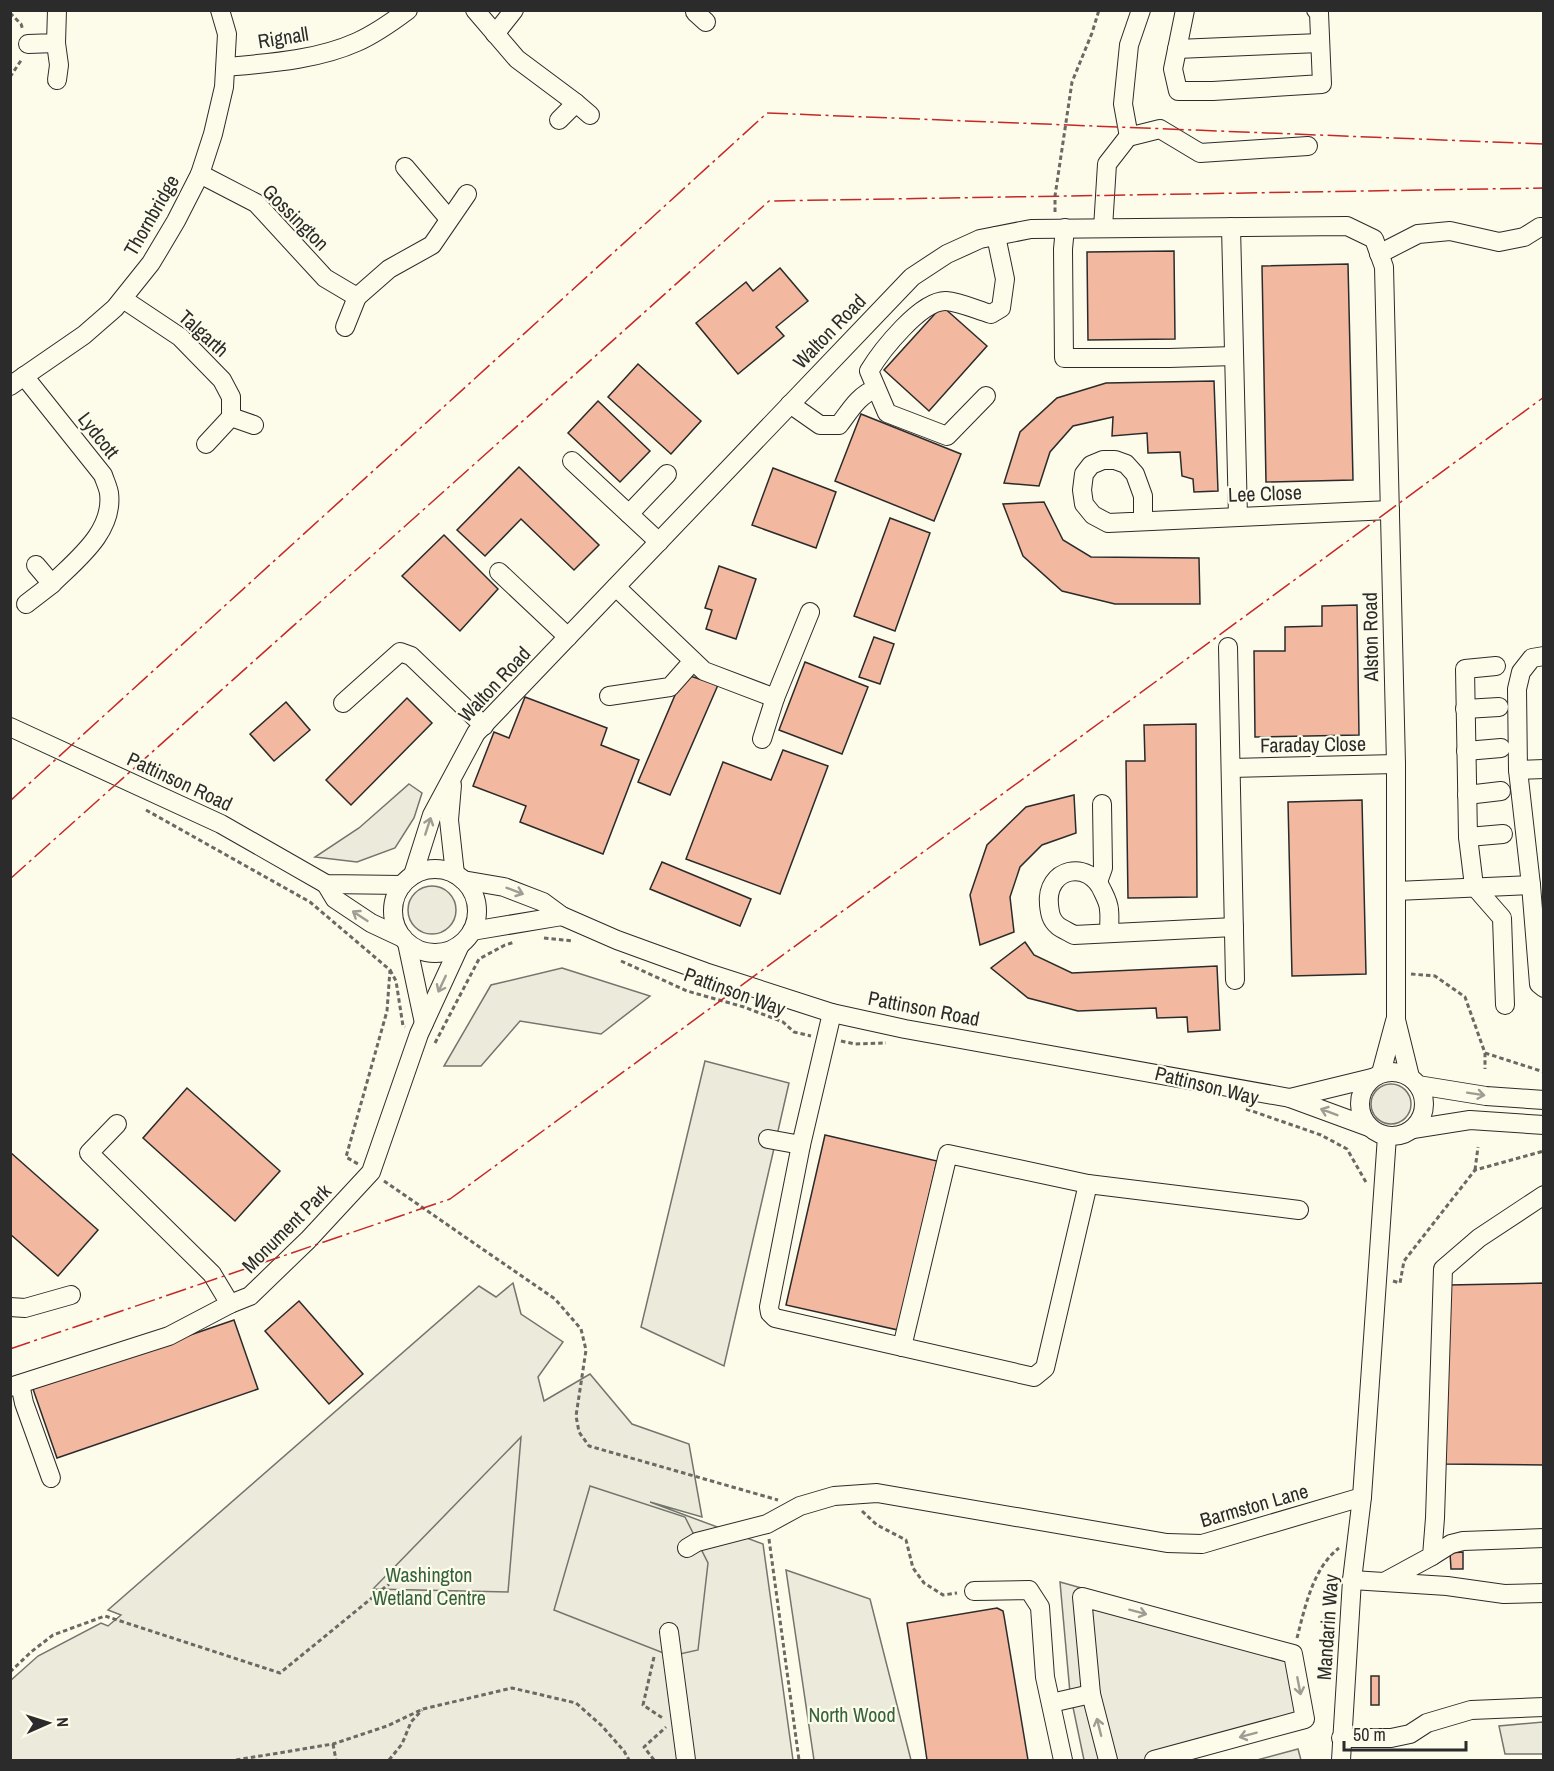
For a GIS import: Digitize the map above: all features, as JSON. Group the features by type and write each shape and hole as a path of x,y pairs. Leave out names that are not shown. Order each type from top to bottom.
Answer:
{"street":[{"path":"57,10 56,43 59,65 57,80"},
{"name":"Thornbridge","path":"17,381 84,335 123,299 151,263 200,174 213,134 226,67 227,34 220,10"},
{"name":"Rignall","path":"226,67 273,63 319,54 357,42 388,25 408,10"},
{"path":"475,10 517,59 590,115"},
{"path":"495,34 514,10"},
{"path":"1129,137 1123,104 1129,45 1141,10"},
{"path":"1185,10 1173,69 1178,90 1213,91 1322,84 1319,13 1316,10"},
{"path":"1177,49 1320,42"},
{"path":"28,44 56,43"},
{"path":"560,120 576,104"},
{"path":"1104,228 1107,164 1129,137 1160,129 1200,153 1308,146"},
{"path":"405,167 449,219"},
{"name":"Gossington","path":"200,174 256,203 325,278 357,297"},
{"path":"345,327 357,297 389,269 432,244 467,194"},
{"name":"Walton Road","path":"407,880 432,815 476,733 912,277 947,254 980,239 1031,229 1347,226 1374,239 1379,254"},
{"path":"1231,227 1238,517"},
{"path":"1379,254 1418,234 1450,231 1499,242 1524,237 1544,227"},
{"path":"1060,228 1063,249 1064,358 1234,356"},
{"path":"986,396 947,436 887,413 869,370 880,352 924,309 944,301 991,314 1001,308 1005,279 996,236"},
{"name":"Alston Road","path":"1379,254 1384,267 1396,765 1396,1020 1414,1081"},
{"name":"Talgarth","path":"123,299 180,337 222,380 231,397 231,417"},
{"name":"Lydcott","path":"17,381 103,475 109,493 108,513 99,534 52,584 26,604"},
{"path":"790,404 820,425 839,425 854,404 868,391 876,389"},
{"path":"206,444 231,417 254,425"},
{"path":"572,461 659,542"},
{"path":"629,514 667,474"},
{"name":"Lee Close","path":"1143,521 1390,510"},
{"path":"36,565 52,584"},
{"path":"499,572 568,637"},
{"path":"616,587 704,671 775,698"},
{"path":"762,739 775,698 810,612"},
{"path":"1228,647 1235,980"},
{"path":"343,703 400,652 411,656 484,726"},
{"path":"1544,656 1532,658 1521,672 1517,688 1518,770 1539,984 1544,988"},
{"path":"609,696 670,687 693,661"},
{"path":"1496,666 1465,669 1468,837 1474,886 1502,918 1505,1005"},
{"path":"1465,709 1499,706"},
{"name":"Pattinson Road","path":"10,727 221,824 326,884 334,899 371,923 405,941"},
{"path":"1466,751 1501,748"},
{"name":"Faraday Close","path":"1231,768 1396,765"},
{"path":"1518,770 1544,769"},
{"name":"Walton Road","path":"452,780 449,820 459,877"},
{"path":"1467,795 1501,791"},
{"path":"1098,882 1103,868 1102,804"},
{"path":"1468,837 1503,834"},
{"path":"422,1028 405,941 395,926 393,912 395,897 407,880 423,871 434,869 459,877 472,891 476,904 476,918 466,938"},
{"path":"1109,933 1109,908 1093,876 1082,872 1070,872 1057,877 1050,886 1048,902 1050,916 1059,927 1074,935 1234,927"},
{"name":"Pattinson Road","path":"459,877 504,887 543,902 562,916 618,940 705,972 832,1013 905,1029 1290,1098 1369,1127"},
{"name":"Pattinson Road","path":"326,884 407,880"},
{"path":"1396,891 1531,885"},
{"path":"405,941 420,950 433,953 448,951 466,938 562,916"},
{"name":"Monument Park","path":"15,1385 169,1336 250,1296 308,1240 371,1172 422,1028 466,938"},
{"path":"832,1013 801,1145 769,1307 770,1313 776,1318 1034,1377 1045,1368 1088,1184"},
{"name":"Alston Road","path":"1377,1076 1396,1020"},
{"path":"1544,1100 1486,1096 1414,1081 1392,1071 1377,1076 1365,1086 1359,1102 1361,1115 1369,1127 1376,1133 1387,1136 1403,1134 1413,1129 1470,1120 1544,1125"},
{"name":"Pattinson Road","path":"1290,1098 1377,1076"},
{"path":"1413,1129 1421,1117 1424,1106 1422,1093 1414,1081"},
{"path":"117,1124 89,1153 212,1274 230,1304"},
{"path":"1362,1497 1387,1136"},
{"path":"768,1139 801,1145"},
{"path":"902,1347 948,1154 1088,1184 1299,1210"},
{"path":"1432,1556 1443,1269 1479,1238 1544,1195"},
{"path":"10,1307 25,1308 71,1295"},
{"path":"15,1385 24,1403 51,1478"},
{"name":"Barmston Lane","path":"687,1548 697,1542 767,1524 800,1506 834,1496 877,1493 1167,1543 1202,1544 1362,1497"},
{"name":"Mandarin Way","path":"1341,1761 1351,1628 1352,1580 1362,1497"},
{"path":"1386,1581 1451,1544 1462,1541 1544,1538"},
{"path":"1352,1580 1447,1586 1504,1594 1544,1593"},
{"path":"974,1591 1029,1590 1040,1607 1045,1677 1063,1761"},
{"path":"1108,1761 1091,1694 1082,1597 1293,1654 1305,1719 1154,1761"},
{"path":"669,1632 686,1761"},
{"path":"1050,1703 1091,1694"},
{"path":"1341,1738 1391,1738 1410,1734 1427,1724 1471,1710 1544,1707"}],"path":[{"path":"1060,228 1055,196 1072,82 1099,10"},
{"path":"10,77 22,59 28,44"},
{"path":"146,810 310,902 390,970 396,981 403,1026 422,1028 435,1043 479,959 505,945 524,940"},
{"path":"533,937 574,941"},
{"name":"Pattinson Way","path":"612,957 687,991 744,1007 783,1022 794,1032 855,1044 889,1043"},
{"path":"390,970 387,1011 346,1157 555,1299 581,1329 586,1350 576,1416 579,1432 589,1446 800,1506"},
{"path":"1396,973 1435,976 1465,997 1485,1053 1485,1069"},
{"path":"1485,1053 1544,1072"},
{"name":"Pattinson Way","path":"1246,1108 1321,1135 1347,1149 1372,1192"},
{"path":"1391,1281 1400,1283 1404,1261 1475,1170 1478,1147"},
{"path":"1475,1170 1544,1151"},
{"path":"851,1495 864,1514 877,1525 906,1540 913,1568 924,1583 943,1595 974,1591"},
{"path":"767,1524 799,1761"},
{"path":"1293,1654 1306,1603 1318,1575 1332,1554 1342,1546 1358,1542"},
{"path":"10,1672 53,1635 105,1616 280,1673 389,1584"},
{"path":"654,1761 644,1747 670,1723 643,1705 656,1650"},
{"path":"236,1761 333,1744 387,1726 423,1709 512,1688 576,1703 601,1725 630,1761"},
{"path":"389,1761 402,1744 411,1722 423,1709"},
{"path":"333,1744 336,1761"}],"green space":[{"path":"409,784 422,793 414,818 395,848 357,862 315,857 359,828"},
{"path":"432,886 449,893 456,910 449,927 432,934 415,927 408,910 415,893"},
{"path":"562,968 650,996 601,1034 520,1021 481,1066 444,1066 491,985"},
{"path":"1391,1084 1399,1085 1405,1090 1410,1096 1410,1112 1405,1118 1399,1123 1391,1124 1383,1123 1377,1118 1372,1112 1371,1104 1372,1096 1377,1090 1383,1085"},
{"name":"Washington Wetland Centre","path":"513,1283 521,1314 563,1342 538,1377 544,1401 590,1374 632,1424 689,1444 702,1517 650,1502 763,1544 793,1760 11,1760 10,1681 38,1656 101,1623 108,1626 121,1615 108,1610 479,1286 496,1297"},
{"name":"North Wood","path":"786,1570 870,1599 911,1760 814,1760"},
{"path":"1543,1722 1543,1754 1505,1754 1499,1726"}],"shaded area":[{"path":"705,1061 789,1083 724,1366 641,1327"},
{"name":"Washington Wetland Centre","path":"521,1437 508,1592 373,1589"},
{"path":"590,1486 685,1517 708,1563 698,1650 671,1656 554,1610"},
{"path":"1060,1582 1300,1649 1313,1722 1181,1760 1084,1760 1070,1693"},
{"path":"1298,1749 1301,1760 1257,1760"}],"building":[{"path":"1174,251 1175,339 1088,340 1087,252"},
{"path":"1348,264 1353,480 1266,482 1262,266"},
{"path":"780,268 808,301 776,327 784,336 738,374 696,323 746,282 753,291"},
{"path":"942,306 987,346 929,411 884,370"},
{"path":"638,364 701,421 671,454 608,397"},
{"path":"1214,381 1218,491 1194,492 1193,479 1182,476 1180,452 1148,453 1147,433 1112,436 1113,417 1073,426 1050,452 1039,486 1004,483 1020,432 1057,398 1106,383"},
{"path":"598,401 650,451 620,482 568,433"},
{"path":"861,414 961,454 934,521 835,481"},
{"path":"519,467 599,545 574,570 521,519 485,556 457,530"},
{"path":"773,468 836,492 816,548 752,525"},
{"path":"1044,502 1063,540 1091,557 1199,558 1200,604 1115,604 1062,591 1023,556 1003,504"},
{"path":"890,518 930,533 895,631 854,616"},
{"path":"444,535 498,589 460,631 402,576"},
{"path":"719,566 756,579 736,639 706,629 712,610 705,608"},
{"path":"1357,605 1359,735 1255,737 1254,651 1285,651 1285,627 1322,626 1322,606"},
{"path":"874,637 894,644 880,684 859,677"},
{"path":"805,662 868,687 842,754 779,730"},
{"path":"684,674 718,685 670,795 638,782"},
{"path":"525,697 607,728 601,745 639,760 603,854 520,822 526,806 473,786 494,732 509,738"},
{"path":"407,698 432,723 351,805 326,780"},
{"path":"286,702 310,730 274,761 250,734"},
{"path":"1196,724 1197,897 1128,898 1126,761 1145,761 1144,725"},
{"path":"783,750 828,766 780,894 686,859 723,762 771,780"},
{"path":"1074,795 1076,833 1042,845 1020,867 1010,897 1014,932 980,945 970,895 987,845 1026,807"},
{"path":"1362,800 1366,974 1292,976 1288,802"},
{"path":"662,862 751,899 740,926 650,889"},
{"path":"1025,942 1034,955 1072,973 1217,966 1220,1030 1188,1032 1187,1017 1157,1018 1156,1008 1078,1011 1028,998 991,968"},
{"path":"187,1088 280,1171 235,1221 143,1138"},
{"path":"825,1135 937,1161 898,1330 786,1305"},
{"path":"10,1152 98,1230 58,1276 10,1234"},
{"path":"1544,1283 1544,1465 1441,1464 1449,1285"},
{"path":"299,1301 363,1374 329,1404 265,1331"},
{"path":"234,1320 258,1389 57,1458 33,1389"},
{"path":"1463,1552 1463,1569 1451,1569 1450,1553"},
{"path":"997,1608 1003,1611 1028,1760 927,1760 907,1623"},
{"path":"1371,1676 1379,1676 1379,1705 1371,1705"}],"power":[{"path":"10,801 767,113 1544,144"},
{"path":"10,879 769,201 1544,188"},
{"path":"10,1349 450,1199 1544,397"}]}
